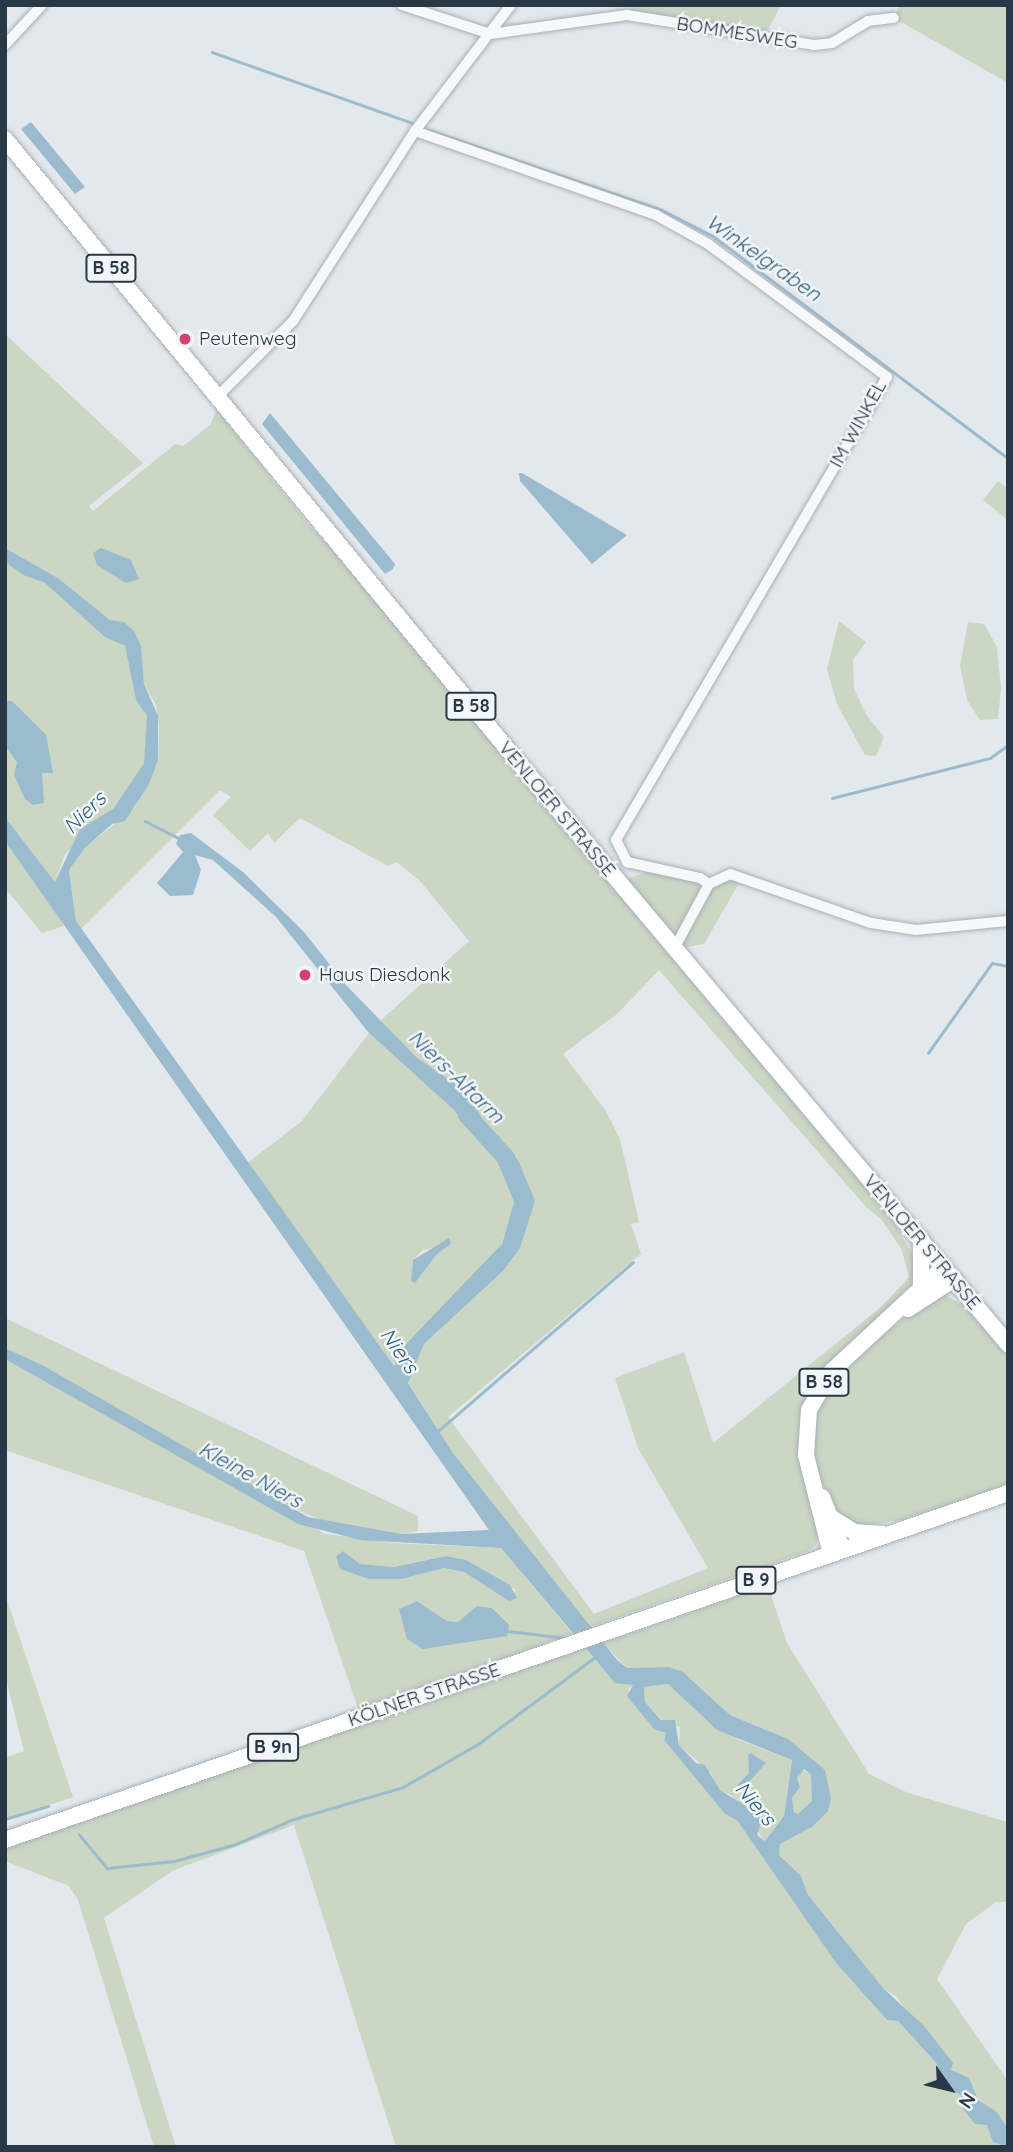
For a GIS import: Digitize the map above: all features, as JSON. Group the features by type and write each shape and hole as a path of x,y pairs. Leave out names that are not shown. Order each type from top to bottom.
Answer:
{"main road":[{"name":"VENLOER STRASSE","path":"5,139 674,949 1008,1344"},
{"path":"921,1239 921,1286"},
{"name":"B 58","path":"891,1319 921,1286 949,1273"},
{"name":"B 58","path":"837,1552 809,1470 805,1440 815,1396 832,1371 949,1273"},
{"name":"B 58","path":"809,1470 832,1518 837,1552"},
{"name":"B 9","path":"837,1552 1008,1493"},
{"path":"832,1518 854,1532 888,1534"},
{"name":"KÖLNER STRASSE","path":"5,1840 837,1552"}],"street":[{"path":"5,45 42,5"},
{"path":"402,5 490,34"},
{"path":"218,396 293,321 415,131 511,5"},
{"name":"BOMMESWEG","path":"490,34 627,15 821,45 868,21 894,18"},
{"name":"IM WINKEL","path":"415,131 656,215 708,243 887,377 616,840 627,862 709,884"},
{"path":"674,949 709,884 730,874 871,923 916,930 1008,921"}],"green space":[{"path":"632,5 781,5 764,37 628,15"},
{"path":"900,5 1008,5 1008,83 894,18"},
{"path":"5,334 143,463 89,506 93,511 175,444 183,446 210,425 217,410 308,524 390,607 890,1214 917,1263 915,1283 826,1368 803,1407 799,1452 819,1533 816,1545 808,1551 590,1627 453,1453 408,1382 424,1344 503,1271 535,1201 498,1136 490,1144 514,1202 502,1243 494,1257 402,1347 394,1366 247,1163 301,1122 369,1033 454,1110 472,1134 470,1094 416,1057 380,1021 469,941 420,881 397,862 388,866 300,818 274,843 268,833 250,851 213,815 231,797 220,790 81,929 76,921 69,870 85,848 135,807 158,760 159,726 156,705 144,684 140,653 124,622 110,620 58,578 5,548","holes":["659,970 867,1208 881,1219 902,1250 909,1277 881,1307 713,1443 684,1352 615,1378 638,1448 708,1568 594,1614 448,1417 641,1254 631,1224 639,1222 620,1139 606,1111 563,1054 617,1014","451,1244 437,1254 415,1283 411,1281 413,1260 423,1250"]},
{"path":"998,481 1008,489 1008,520 983,500"},
{"path":"5,562 23,575 45,583 106,637 125,646 136,700 148,715 144,763 113,809 65,854 55,882 5,817"},
{"path":"839,621 866,642 853,660 854,689 867,716 884,737 876,756 865,755 837,704 827,669"},
{"path":"968,622 984,624 997,647 1001,688 998,719 980,720 967,700 960,666"},
{"path":"5,841 51,901 64,926 42,933 5,888"},
{"path":"653,870 709,883 730,874 742,878 704,944 674,949 618,882"},
{"path":"943,1294 967,1307 1008,1357 1008,1484 901,1520 858,1527 836,1513 817,1472 812,1443 818,1406 832,1380 853,1360 896,1324"},
{"path":"5,1318 418,1516 418,1531 401,1534 328,1523 263,1495 5,1348"},
{"path":"5,1359 325,1534 394,1543 501,1548 572,1633 359,1711 304,1551 5,1450","holes":["343,1551 360,1564 394,1567 446,1556 466,1560 516,1590 509,1601 464,1572 444,1568 402,1579 336,1556","417,1601 447,1621 399,1609","477,1606 492,1608 507,1636 447,1621 458,1622"]},
{"path":"768,1586 787,1643 869,1774 908,1793 1008,1822 1008,1902 996,1902 966,1924 937,1979 1008,2081 1008,2129 997,2112 982,2104 951,2070 896,1996 884,1989 808,1895 801,1876 779,1855 780,1844 812,1827 825,1770 765,1729 730,1715 691,1679 669,1667 627,1668 603,1643"},
{"path":"5,1594 73,1797 5,1820 5,1758 24,1751 5,1675"},
{"path":"585,1649 604,1670 633,1685 628,1690 666,1733 664,1740 725,1814 737,1819 836,1963 887,2020 897,2020 937,2064 944,2086 961,2095 963,2109 987,2125 1004,2147 396,2147 294,1825 172,1871 104,1918 176,2147 154,2147 78,1900 69,1886 5,1861 5,1845 379,1715"},
{"path":"668,1683 706,1720 737,1739 792,1760 784,1816 765,1841 731,1795 719,1790 711,1773 679,1745 680,1727 662,1720 645,1702 644,1687"},
{"path":"801,1769 811,1775 812,1801 799,1814 794,1812 792,1798 800,1787 797,1778"}],"water":[{"path":"31,122 85,187 75,194 21,129"},
{"path":"270,413 395,564 393,569 385,574 262,424"},
{"path":"519,473 627,535 592,564 520,481"},
{"path":"5,548 58,578 110,620 124,622 134,631 141,646 144,684 158,716 158,760 149,784 125,821 112,824 85,848 69,870 76,921 394,1366 402,1348 502,1244 514,1202 490,1144 498,1135 519,1162 535,1201 520,1248 503,1271 424,1344 408,1383 453,1453 617,1660 627,1668 669,1667 683,1672 730,1715 788,1739 825,1770 831,1799 828,1811 812,1827 780,1844 779,1855 801,1876 808,1895 884,1989 924,2026 953,2063 951,2070 969,2078 978,2100 997,2112 1008,2129 1008,2147 993,2142 987,2125 975,2124 963,2109 961,2095 944,2086 937,2064 898,2021 887,2020 836,1963 737,1820 725,1814 664,1740 666,1733 654,1729 627,1696 633,1685 615,1683 501,1548 360,1540 298,1524 5,1359 5,1348 42,1365 308,1517 401,1534 489,1530 5,841 5,817 55,882 80,829 113,809 144,763 147,716 136,700 125,646 105,637 45,583 23,575 5,562","holes":["668,1684 717,1730 792,1760 784,1816 765,1841 757,1835 762,1820 755,1812 720,1790 705,1765 696,1763 679,1745 675,1720 661,1720 645,1702 644,1687","804,1769 811,1775 812,1801 798,1814 794,1812 792,1798 800,1787 797,1778"]},
{"path":"101,548 131,560 139,579 126,583 97,565 93,553"},
{"path":"5,701 12,701 46,735 53,773 42,773 44,803 33,805 25,799 14,775 17,762 5,746"},
{"path":"191,833 243,872 304,932 346,985 416,1057 470,1094 486,1128 479,1135 472,1134 454,1110 369,1033 276,917 213,860 195,855 201,870 193,895 170,896 157,883 183,852 176,844 180,835"},
{"path":"449,1238 451,1244 437,1254 415,1283 411,1281 413,1260"},
{"path":"343,1551 360,1564 394,1567 446,1556 466,1560 510,1585 517,1598 509,1601 464,1572 444,1568 402,1579 369,1579 340,1569 336,1556"},
{"path":"417,1601 447,1621 458,1622 477,1606 492,1608 509,1625 507,1636 423,1649 407,1639 399,1609"},
{"path":"751,1753 766,1763 749,1782 751,1788 740,1792 737,1785 749,1773 748,1755"}],"waterway":[{"name":"Winkelgraben","path":"212,52 412,123"},
{"name":"Winkelgraben","path":"429,130 662,210 713,236 1008,458"},
{"name":"Winkelgraben","path":"832,798 990,758 1008,745"},
{"path":"145,821 179,838"},
{"path":"928,1053 992,963 1008,966"},
{"name":"Niers-Altarm","path":"467,1115 507,1159"},
{"path":"437,1432 633,1262"},
{"path":"507,1631 567,1638"},
{"path":"79,1834 107,1868 174,1861 236,1844 291,1820 403,1787 478,1744 594,1658"},
{"path":"5,1819 48,1806"}],"place":[{"name":"Peutenweg","path":"185,339"},
{"name":"Haus Diesdonk","path":"305,975"}],"water label":[{"name":"Niers","path":"84,812"},
{"name":"Niers","path":"400,1350"},
{"name":"Kleine Niers","path":"251,1474"},
{"name":"Niers","path":"756,1803"}]}
